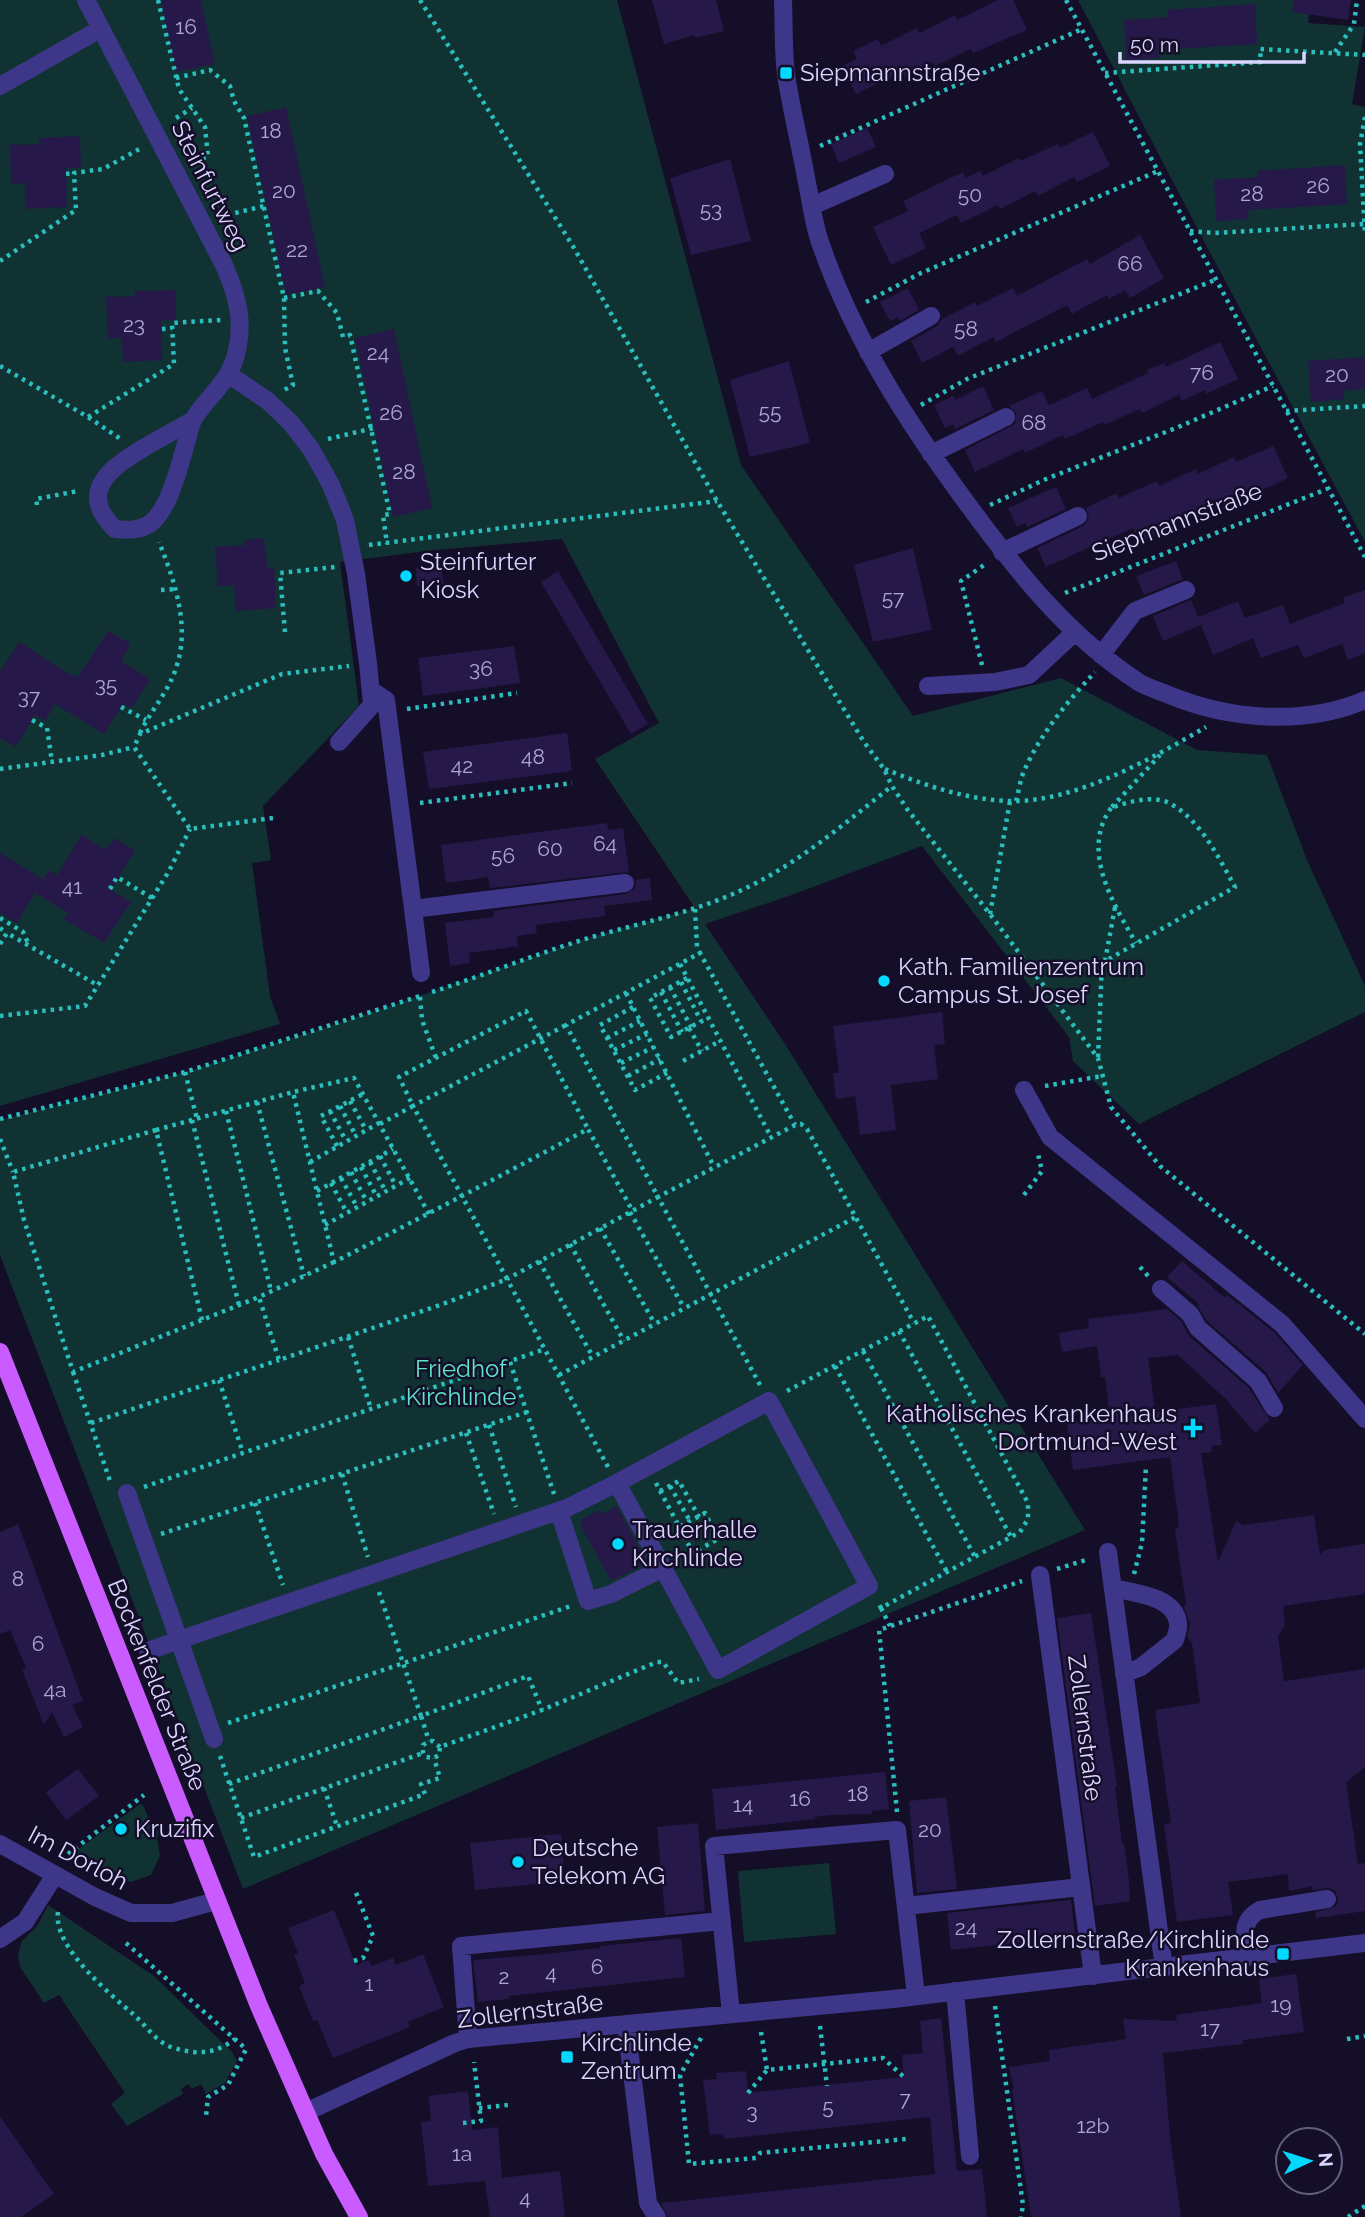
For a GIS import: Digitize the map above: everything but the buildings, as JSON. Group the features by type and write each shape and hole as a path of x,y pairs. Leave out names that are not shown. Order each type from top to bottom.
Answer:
{"main road":[{"name":"Bockenfelder Straße","path":"0,1352 216,1901 324,2154 359,2217"}],"street":[{"name":"Steinfurtweg","path":"86,0 224,265 239,304 240,326 235,358 228,374 193,421 160,513 150,523 137,529 115,529 103,517 100,506 98,492 103,478 114,467 136,453 193,421"},
{"path":"783,0 786,73 812,206 820,242 847,312 905,414 1002,552 1075,632 1104,657 1143,684 1203,707 1230,713 1273,717 1312,715 1365,700"},
{"path":"0,86 100,29"},
{"path":"812,206 885,174"},
{"path":"868,352 931,316"},
{"path":"228,374 268,401 311,449 345,520 368,663 400,805 421,974"},
{"path":"931,454 1006,417"},
{"path":"1002,552 1078,516"},
{"path":"1104,657 1135,611 1186,590"},
{"path":"928,686 987,683 1029,675 1075,632"},
{"path":"340,742 377,702"},
{"path":"413,909 625,883"},
{"path":"1024,1090 1050,1138 1282,1324 1365,1419"},
{"path":"1161,1289 1190,1314 1198,1328 1258,1381 1273,1408"},
{"path":"148,1651 559,1511 617,1483 768,1401 869,1586 718,1670 617,1483"},
{"path":"127,1493 212,1734"},
{"path":"559,1511 588,1601 611,1594 663,1569"},
{"path":"1108,1552 1121,1590 1124,1674 1164,1968"},
{"name":"Zollernstraße","path":"1040,1575 1093,1976"},
{"path":"1121,1590 1152,1597 1172,1608 1178,1623 1175,1640 1141,1667 1124,1674"},
{"path":"732,2014 714,1846 897,1830 916,1996"},
{"name":"Im Dorloh","path":"0,1844 113,1907 131,1913 172,1913 216,1901"},
{"path":"0,1939 25,1922 55,1875"},
{"path":"906,1906 1081,1887"},
{"path":"1247,1958 1244,1930 1254,1913 1327,1899"},
{"path":"468,2039 461,1946 722,1921"},
{"name":"Zollernstraße","path":"306,2112 468,2039 916,1996 1365,1943"},
{"path":"955,1991 970,2156"},
{"path":"626,2024 648,2203 657,2217"}],"path":[{"path":"158,0 179,89 205,127 208,157 198,159"},
{"path":"420,0 574,248 717,500 864,743 884,769 907,810 990,914 1097,1058"},
{"path":"1066,0 1365,557"},
{"path":"1334,53 1354,24 1357,0"},
{"path":"802,154 1082,29"},
{"path":"1105,73 1261,62 1260,49 1365,55"},
{"path":"176,78 210,70 230,86 234,101 244,118 284,298 285,348 293,385"},
{"path":"176,118 192,108"},
{"path":"1365,117 1360,144 1365,234"},
{"path":"66,174 103,169 158,138"},
{"path":"847,312 921,273 1158,171"},
{"path":"0,261 76,210 74,173"},
{"path":"227,215 265,206"},
{"path":"1190,231 1215,233 1364,223"},
{"path":"905,414 967,379 1215,280"},
{"path":"284,298 318,291 337,313 343,337 350,335 386,487 390,514 383,515 387,544"},
{"path":"88,417 174,364 172,323 210,320"},
{"path":"162,329 172,328"},
{"path":"0,366 88,417 136,453"},
{"path":"974,513 1046,479 1273,386"},
{"path":"1286,411 1365,406"},
{"path":"334,438 373,429"},
{"name":"Siepmannstraße","path":"1045,601 1327,489"},
{"path":"37,505 36,499 78,491"},
{"path":"285,632 277,577 280,573 352,557 387,544 717,500"},
{"path":"134,747 178,664 181,631 176,589 150,523"},
{"path":"987,683 961,581 1002,552"},
{"path":"161,590 176,589"},
{"path":"1016,801 1024,771 1041,740 1104,657"},
{"path":"140,734 282,674 368,663"},
{"path":"377,702 517,693"},
{"path":"121,707 146,720"},
{"path":"884,769 955,792 991,800 1034,799 1074,789 1160,755 1230,713"},
{"path":"32,720 47,728 52,762"},
{"path":"0,769 102,755 134,747"},
{"path":"134,747 190,829"},
{"path":"1136,943 1106,887 1101,862 1100,833 1104,817 1160,755"},
{"path":"400,805 572,783"},
{"path":"0,1119 185,1072 419,997 592,937 695,909 743,890 807,852 892,786"},
{"path":"1111,808 1150,800 1169,803 1196,825 1237,889 1102,963 1097,1058 1111,1107 1160,1166 1365,1334"},
{"path":"990,914 1010,801"},
{"path":"190,829 274,818"},
{"path":"0,1016 85,1006 153,898 190,829"},
{"path":"110,889 117,877 153,898"},
{"path":"1105,961 1115,906"},
{"path":"695,909 697,947 795,1125"},
{"path":"0,918 23,932 29,946"},
{"path":"0,928 99,986"},
{"path":"0,944 7,933"},
{"path":"310,1162 700,953"},
{"path":"680,964 771,1137"},
{"path":"687,978 650,998 671,1037 708,1018"},
{"path":"681,982 701,1021"},
{"path":"670,987 702,1051"},
{"path":"661,992 682,1032"},
{"path":"626,993 714,1167"},
{"path":"419,997 422,1020 436,1058"},
{"path":"633,1007 600,1025 635,1090 667,1073"},
{"path":"617,1483 399,1077 526,1011 684,1308"},
{"path":"607,1038 640,1021"},
{"path":"566,1025 768,1401 928,1316 1028,1503 1028,1519 1020,1532 881,1608"},
{"path":"614,1050 647,1034"},
{"path":"683,1061 720,1041"},
{"path":"621,1063 654,1047"},
{"path":"628,1076 660,1059"},
{"path":"185,1072 239,1305"},
{"path":"1024,1090 1102,1076"},
{"path":"13,1172 293,1092 354,1078 429,1214"},
{"path":"293,1092 334,1262"},
{"path":"337,1146 321,1116 363,1094"},
{"path":"350,1101 366,1130"},
{"path":"257,1102 304,1276"},
{"path":"340,1106 356,1136"},
{"path":"226,1111 271,1291"},
{"path":"330,1111 346,1141"},
{"path":"90,1423 348,1337 507,1279 795,1125 807,1129 914,1323"},
{"path":"74,1372 259,1297 334,1262 588,1129"},
{"path":"156,1130 202,1320"},
{"path":"0,1139 13,1172 24,1220 116,1497 545,1349"},
{"path":"317,1191 393,1149"},
{"path":"1024,1195 1042,1171 1037,1150"},
{"path":"380,1156 396,1186"},
{"path":"370,1162 386,1192"},
{"path":"361,1167 377,1196"},
{"path":"351,1172 367,1202"},
{"path":"341,1178 357,1207"},
{"path":"325,1225 410,1178"},
{"path":"331,1183 347,1213"},
{"path":"559,1376 856,1217"},
{"path":"600,1228 655,1324"},
{"path":"570,1244 624,1340"},
{"path":"539,1261 593,1357"},
{"path":"259,1297 279,1360"},
{"path":"899,1331 1011,1537"},
{"path":"348,1337 371,1409"},
{"path":"863,1351 975,1557"},
{"path":"510,1362 559,1511"},
{"path":"835,1366 947,1572"},
{"path":"219,1380 243,1453"},
{"path":"144,1540 527,1412"},
{"path":"489,1424 522,1523"},
{"path":"466,1433 499,1531"},
{"path":"1121,1590 1142,1543 1146,1466"},
{"path":"647,1467 660,1491 679,1527 693,1553 718,1539 705,1513 679,1527"},
{"path":"660,1491 680,1481 699,1517"},
{"path":"670,1486 690,1521"},
{"path":"256,1503 289,1602"},
{"path":"897,1830 879,1630 1108,1552"},
{"path":"869,1586 890,1626"},
{"path":"434,1758 440,1778 421,1784 425,1794 254,1857 212,1734 588,1601"},
{"path":"440,1747 542,1710 657,1662 663,1662 669,1667 678,1683 693,1682 718,1670"},
{"path":"229,1784 528,1675 542,1710"},
{"path":"421,1716 429,1741"},
{"path":"429,1741 438,1743 440,1747 439,1755 434,1758 426,1757 423,1753 423,1745 429,1741"},
{"path":"241,1818 423,1753"},
{"path":"324,1788 337,1826"},
{"path":"68,1854 144,1795"},
{"path":"354,1961 363,1958 373,1936 355,1890"},
{"path":"60,1905 58,1925 76,1959 110,1995 165,2045 204,2054 216,2052 235,2039"},
{"path":"126,1943 246,2049 228,2085 208,2096 206,2116"},
{"path":"995,2006 1023,2205 1021,2217"},
{"path":"820,2025 827,2086"},
{"path":"748,2093 766,2070 761,2031"},
{"path":"1347,2039 1365,2036"},
{"path":"701,2038 680,2075 689,2164 756,2158 760,2153 906,2139"},
{"path":"766,2070 883,2058 904,2077"},
{"path":"463,2123 481,2121 474,2062"},
{"path":"479,2108 508,2105"},
{"path":"1348,2217 1365,2206"},
{"path":"1357,2211 1360,2217"}],"green space":[{"name":"Friedhof Kirchlinde","path":"0,0 617,0 741,465 913,716 1061,678 1197,750 1267,755 1307,860 1365,986 1365,1012 1139,1124 1073,1061 1069,1037 922,846 705,924 787,1047 1085,1530 243,1889 0,1255 0,1120 185,1072 361,1016 591,937 695,908 595,759 659,723 562,539 340,562 359,706 263,806 271,860 252,863 270,996 280,1024 0,1106"},
{"path":"1078,0 1311,0 1308,23 1365,27 1352,104 1365,107 1365,542 1206,245"},
{"path":"140,1804 143,1805 150,1822 155,1823 159,1834 157,1838 160,1855 151,1875 131,1882 117,1879 79,1857 76,1851"},
{"path":"829,1863 836,1934 744,1942 738,1871"},
{"path":"48,1905 154,1976 232,2052 237,2061 225,2083 206,2094 201,2084 192,2089 188,2084 181,2089 183,2094 127,2126 111,2104 125,2093 59,1995 44,2003 20,1967 18,1954 22,1941 38,1925"}],"place":[{"name":"Siepmannstraße","path":"786,73"},
{"name":"Steinfurter Kiosk","path":"406,576"},
{"name":"Kath. Familienzentrum Campus St. Josef","path":"884,981"},
{"name":"Katholisches Krankenhaus Dortmund-West","path":"1193,1428"},
{"name":"Trauerhalle Kirchlinde","path":"618,1544"},
{"name":"Kruzifix","path":"121,1829"},
{"name":"Deutsche Telekom AG","path":"518,1862"},
{"name":"Zollernstraße/Kirchlinde Krankenhaus","path":"1283,1954"},
{"name":"Kirchlinde Zentrum","path":"567,2057"}]}
